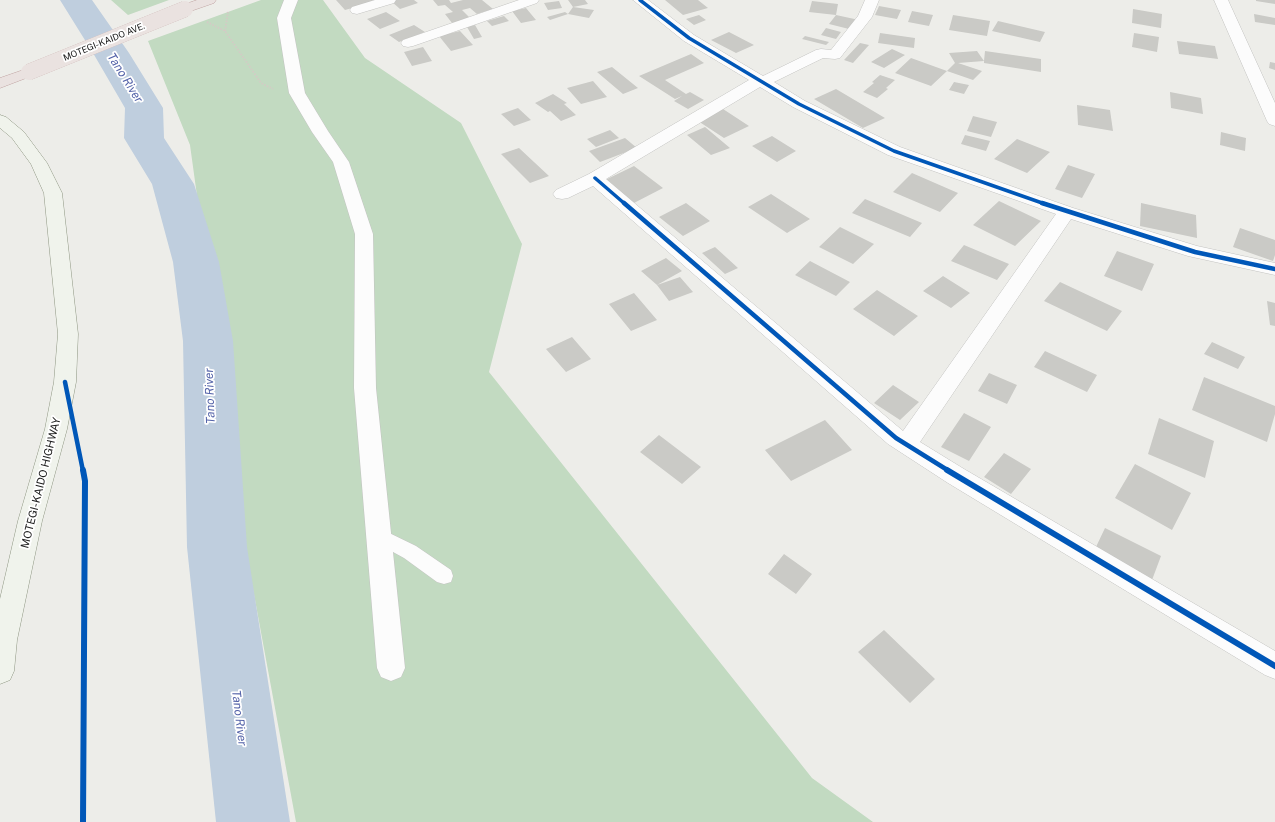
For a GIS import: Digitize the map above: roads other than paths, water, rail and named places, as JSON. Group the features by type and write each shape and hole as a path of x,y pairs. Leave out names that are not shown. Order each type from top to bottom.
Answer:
{"highway":[{"name":"MOTEGI-KAIDO AVE.","path":"0,83 209,0"}],"street":[{"path":"291,0 284,18 298,93 320,132 341,162 364,234 365,388 391,668"},
{"path":"356,10 389,0"},
{"path":"408,43 532,0"},
{"path":"640,0 689,38 799,104 894,151 1067,212 1195,252 1275,269"},
{"path":"562,194 595,178 750,85 772,78 821,53 834,55 865,17 872,0"},
{"path":"1221,0 1275,121"},
{"name":"MOTEGI-KAIDO HIGHWAY","path":"0,120 18,134 39,162 53,193 68,334 65,382 56,429 30,521 4,640 0,671"},
{"path":"595,178 896,438 1275,666"},
{"path":"906,445 1067,212"}],"lane":[{"path":"379,536 410,552 444,576"}],"waterway":[{"name":"Tano River","path":"76,0 111,53 144,108 144,138 173,184 196,262 208,341 217,547 253,822"}]}
